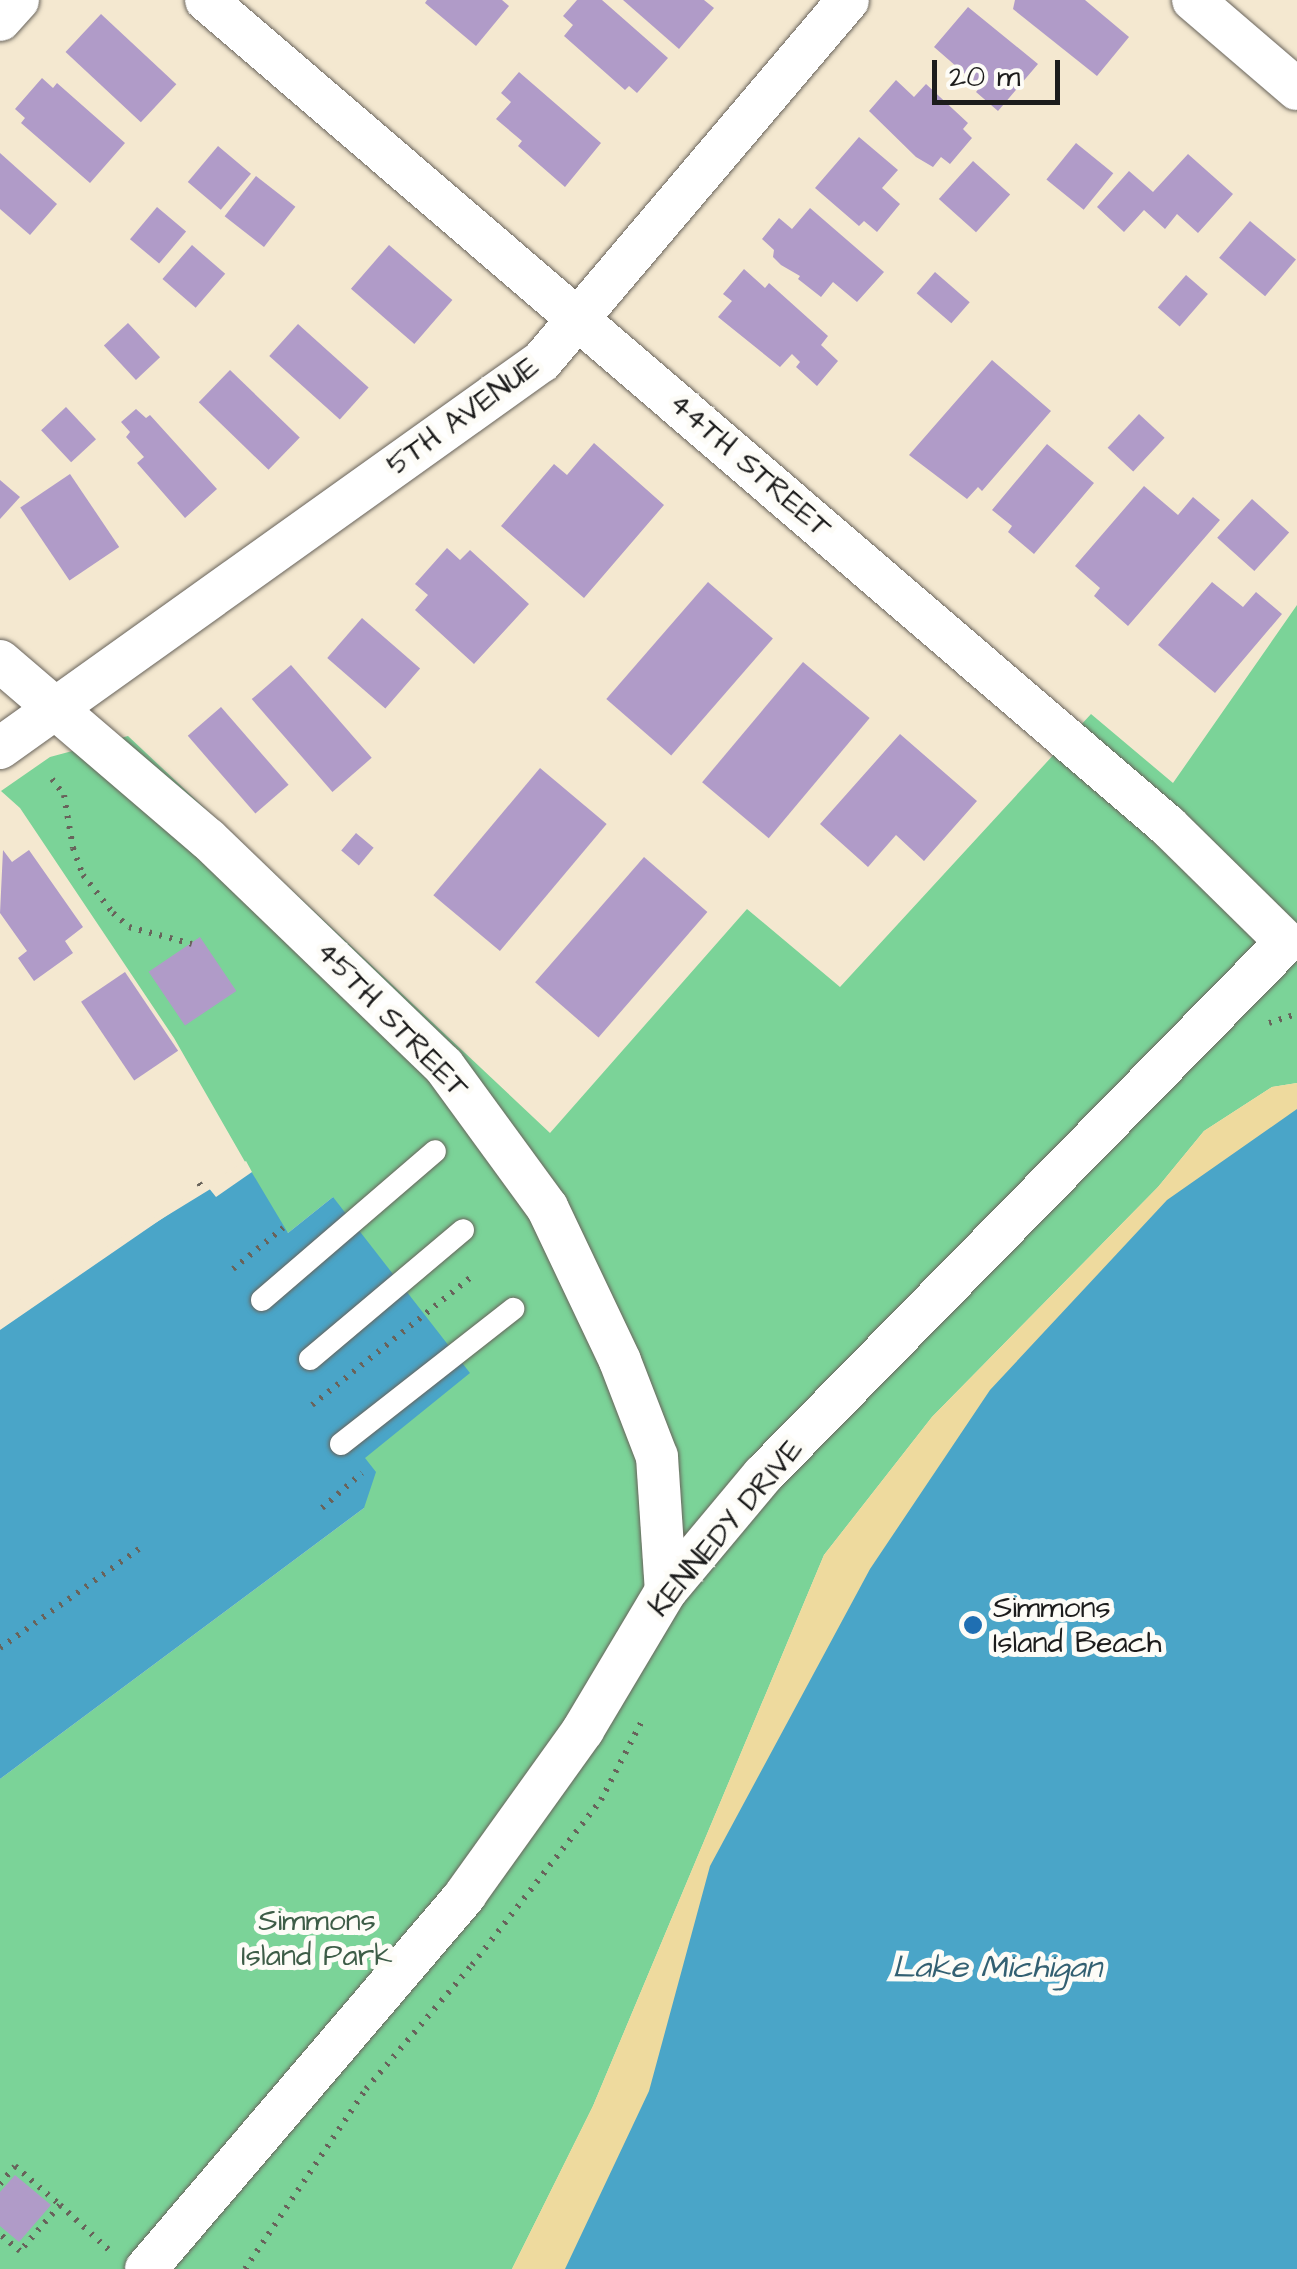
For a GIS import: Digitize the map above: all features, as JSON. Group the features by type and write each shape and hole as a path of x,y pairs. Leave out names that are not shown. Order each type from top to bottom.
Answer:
{"street":[{"path":"0,20 18,0"},
{"name":"44TH STREET","path":"206,0 1168,826 1291,943"},
{"name":"5TH AVENUE","path":"0,748 516,383 542,360 848,0"},
{"path":"1194,0 1297,89"},
{"name":"45TH STREET","path":"0,662 208,839 444,1066 547,1208 620,1360 657,1457 666,1591"},
{"name":"KENNEDY DRIVE","path":"131,2262 465,1896 584,1730 666,1591 763,1475 1291,943"}],"lane":[{"path":"262,1300 435,1151"},
{"path":"310,1358 463,1230"},
{"path":"341,1444 512,1309"}],"path":[{"path":"52,779 64,796 72,848 84,875 113,914 129,926 192,944"},
{"path":"1260,1026 1297,1014"},
{"path":"234,1269 282,1228"},
{"path":"312,1405 471,1277"},
{"path":"322,1508 370,1466"},
{"path":"0,1648 140,1548"},
{"path":"245,2269 366,2089 472,1965 600,1800 644,1719"},
{"path":"0,2184 16,2166 131,2262"},
{"path":"0,2234 20,2251 60,2204"}],"green space":[{"name":"Simmons Island Park","path":"1297,605 1297,1083 1272,1087 1204,1131 1158,1187 932,1417 824,1555 593,2106 512,2269 0,2269 0,1779 364,1508 365,1459 333,1197 288,1233 283,1228 174,1038 20,808 1,791 50,757 128,736 550,1133 747,909 840,987 1091,714 1173,783"}],"sand":[{"name":"Simmons Island Beach","path":"1297,1083 1297,1537 708,2269 512,2269 593,2106 824,1555 932,1417 1158,1187 1204,1131 1272,1087"}],"water":[{"name":"Lake Michigan","path":"1297,1109 1297,2269 565,2269 649,2091 710,1866 870,1569 990,1390 1167,1200"},
{"path":"248,1166 288,1233 333,1197 470,1373 365,1458 376,1472 364,1508 0,1779 0,1318"}],"pier":[{"path":"246,1161 252,1172 216,1197 208,1187 0,1330 0,1312"}],"building":[{"path":"502,0 509,6 476,46 425,3"},
{"path":"577,0 602,0 668,58 637,93 629,86 625,90 564,36 573,25 563,16"},
{"path":"623,0 704,0 714,8 679,49"},
{"path":"1015,0 1085,0 1129,37 1097,76 1013,9"},
{"path":"968,7 1038,64 998,111 976,92 980,87 934,47"},
{"path":"101,14 176,84 141,122 66,52"},
{"path":"519,72 601,143 565,187 518,146 522,141 496,119 511,102 501,93"},
{"path":"42,78 53,88 57,83 125,143 90,183 21,123 25,118 15,109"},
{"path":"896,80 914,97 926,84 968,123 963,129 972,138 950,164 941,157 933,167 916,157 869,111"},
{"path":"859,137 898,170 882,188 900,204 877,232 864,221 859,226 815,188"},
{"path":"1076,143 1113,173 1084,210 1046,180"},
{"path":"218,146 251,174 221,210 188,182"},
{"path":"0,153 57,204 30,235 0,209"},
{"path":"1188,154 1233,194 1198,233 1177,214 1165,229 1144,210 1124,232 1097,207 1129,171 1153,192"},
{"path":"973,161 1010,194 976,232 939,199"},
{"path":"256,176 295,207 264,247 225,216"},
{"path":"157,207 186,231 159,264 130,239"},
{"path":"810,208 884,272 857,302 833,282 821,297 798,279 800,276 781,265 773,257 774,250 762,239 779,218 792,229"},
{"path":"1250,221 1296,260 1265,296 1219,258"},
{"path":"192,245 225,274 196,308 162,279"},
{"path":"389,245 452,300 414,344 351,289"},
{"path":"744,269 765,288 769,283 828,336 821,345 838,361 817,386 796,367 800,362 792,354 780,367 718,317 732,301 723,294"},
{"path":"935,272 970,302 951,323 917,293"},
{"path":"1186,275 1208,294 1180,326 1158,307"},
{"path":"128,323 160,357 136,380 104,346"},
{"path":"298,324 369,388 340,420 269,356"},
{"path":"992,360 1051,411 982,491 978,487 967,499 909,455"},
{"path":"230,370 300,437 269,470 199,402"},
{"path":"66,407 96,439 71,462 41,430"},
{"path":"136,409 146,418 150,415 217,489 185,518 137,463 144,457 126,437 130,432 121,422"},
{"path":"1139,414 1165,438 1133,472 1108,448"},
{"path":"594,443 664,505 584,598 501,526 554,464 567,475"},
{"path":"1047,444 1094,483 1034,554 1008,532 1012,526 992,510"},
{"path":"70,474 119,547 69,581 20,508"},
{"path":"0,480 20,497 0,519"},
{"path":"1144,486 1178,515 1193,497 1220,520 1128,626 1094,596 1100,588 1075,566"},
{"path":"1252,499 1289,532 1254,571 1217,538"},
{"path":"447,548 460,560 470,550 529,604 474,664 415,610 428,595 415,584"},
{"path":"708,582 773,638 671,755 606,699"},
{"path":"1212,582 1243,607 1256,592 1282,614 1215,693 1158,645"},
{"path":"362,618 420,669 385,709 327,658"},
{"path":"803,662 870,718 769,838 702,782"},
{"path":"291,665 372,758 332,792 252,699"},
{"path":"221,707 289,785 255,814 188,736"},
{"path":"900,734 977,801 924,861 896,835 868,867 820,824"},
{"path":"540,768 607,824 500,951 433,895"},
{"path":"356,833 374,848 359,865 341,851"},
{"path":"3,850 12,862 29,850 83,927 65,941 73,953 34,981 18,958 27,951 0,913"},
{"path":"644,857 707,912 598,1037 535,982"},
{"path":"200,937 236,991 185,1026 149,972"},
{"path":"125,972 178,1051 134,1080 81,1002"},
{"path":"15,2175 51,2205 19,2242 0,2226 0,2192"}],"place":[{"name":"Simmons Island Beach","path":"973,1625"}]}
